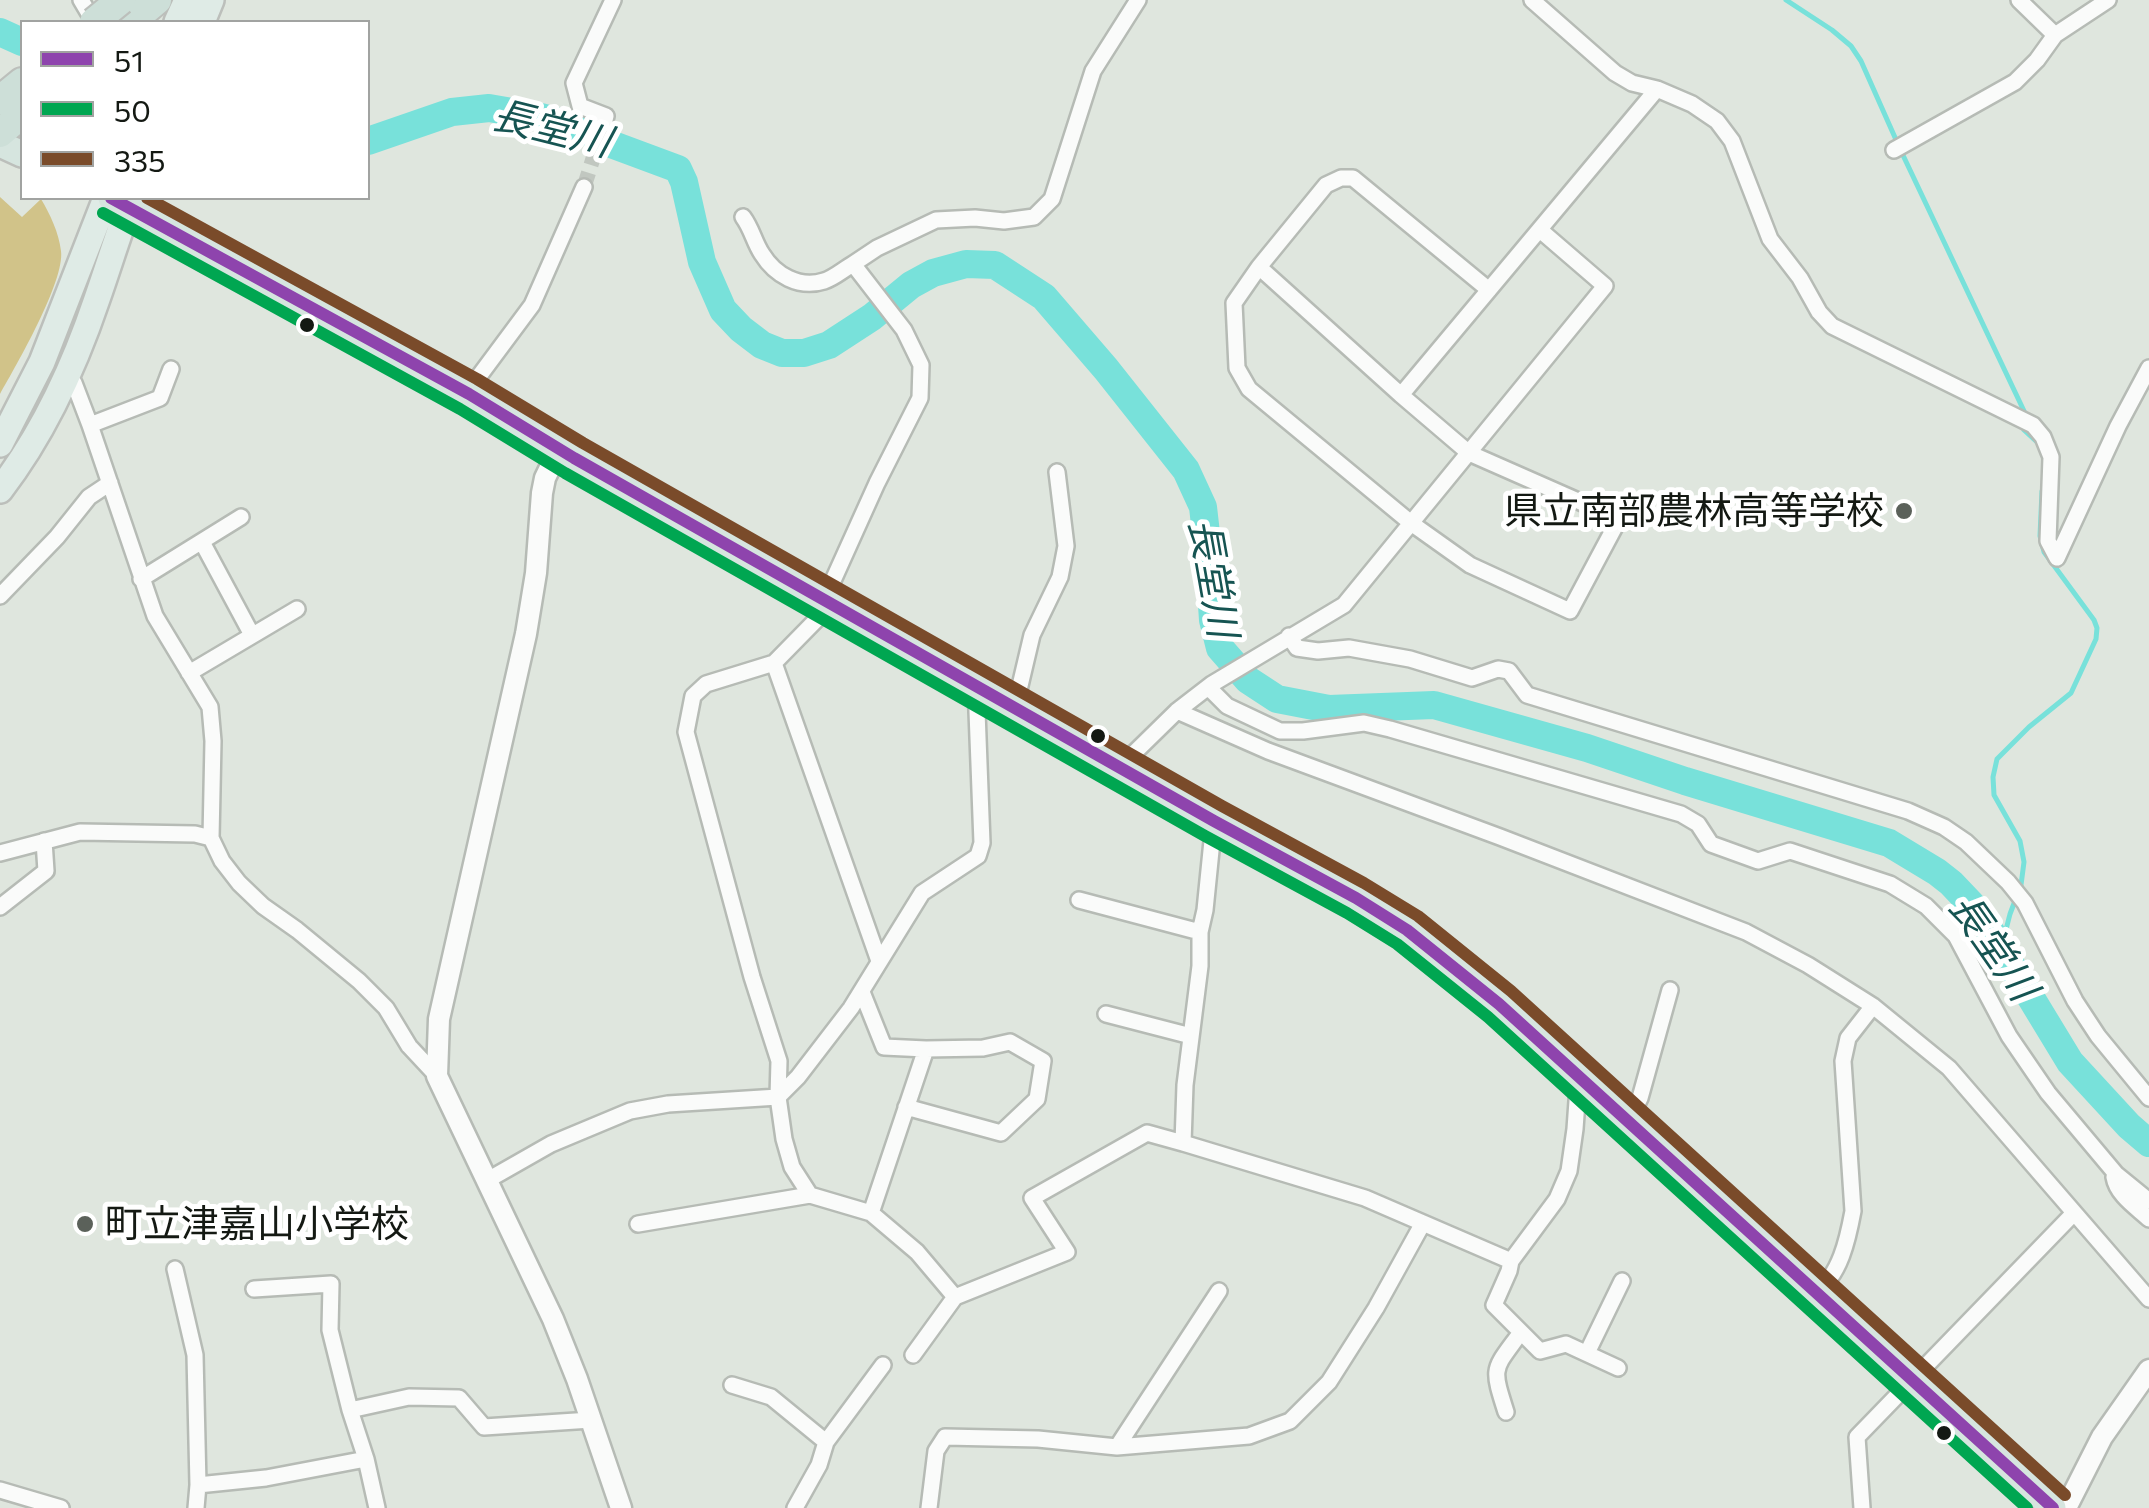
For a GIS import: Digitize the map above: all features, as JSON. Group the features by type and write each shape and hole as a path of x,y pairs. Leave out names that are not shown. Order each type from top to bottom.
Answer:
{"highway":[{"path":"96,20 121,0"},
{"path":"133,20 158,0"},
{"path":"0,100 20,84"},
{"path":"0,132 20,116"},
{"path":"119,200 469,394 559,449 1407,930 1499,1004 1584,1080 2053,1508"}],"main road":[{"path":"0,490 34,442 66,376 97,300 119,200"},
{"path":"0,444 119,200"}],"street":[{"path":"604,124 606,116 580,106 574,84 612,0"},
{"path":"743,218 778,274 802,284 826,281 876,248 936,220 1034,218 1052,199 1093,71 1138,0"},
{"path":"1532,0 1615,73 1692,104 1716,120 1732,141 1770,239 1832,326 2033,425 2043,436 2051,457 2048,541 2056,558 2149,368"},
{"path":"2019,0 2054,35"},
{"path":"1901,146 2015,82 2054,35 2108,0"},
{"path":"1401,395 1657,90"},
{"path":"1259,268 1469,453 1619,519 1570,611 1470,565 1411,523 1249,390 1238,368 1234,302 1259,268 1326,185 1341,178 1353,178 1489,290"},
{"path":"469,394 532,305 584,187"},
{"path":"1124,769 1129,758 1210,686 1344,605 1606,286 1540,230"},
{"path":"810,1195 792,1167 784,1139 778,1097 779,1060 752,977 686,732 693,696 706,684 774,663 824,612 825,598 920,398 921,365 904,330 852,264"},
{"path":"90,424 160,398 172,369"},
{"path":"66,376 74,383 90,424 155,616 210,707 211,838 239,883 359,981 386,1008 409,1046 437,1076 553,1319 621,1508"},
{"path":"437,1076 439,1019 526,634 545,478 559,449"},
{"path":"1015,706 1032,635 1060,577 1066,546 1057,472"},
{"path":"0,596 88,498 110,484"},
{"path":"141,578 242,518"},
{"path":"202,542 252,634"},
{"path":"189,672 296,609"},
{"path":"1286,638 1297,648 1350,648 1410,659 1472,678 1498,669 1509,671 1527,695 1908,811 1944,827 1966,842 2018,894 2083,1013 2149,1098"},
{"path":"774,663 880,961"},
{"path":"486,1181 551,1144 630,1111 668,1104 778,1097 798,1077 862,992 922,892 978,856 982,843 976,684"},
{"path":"1210,686 1227,706 1280,730 1364,723 1390,729 1681,814 1698,824 1711,844 1758,861 1790,851 1890,884 1926,906 1956,936 2009,1036 2048,1093 2116,1174 2149,1201"},
{"path":"1178,711 1268,751 1746,932 1808,965 1873,1006 1949,1068 2149,1298"},
{"path":"1183,1144 1185,1085 1214,821"},
{"path":"0,853 80,832 195,834 211,838"},
{"path":"0,906 46,871 44,841"},
{"path":"1079,900 1200,932"},
{"path":"1629,1121 1640,1098 1670,990"},
{"path":"862,992 884,1047 982,1048 1010,1042 1043,1061 1037,1099 1001,1132 906,1107"},
{"path":"1815,1292 1825,1286 1849,1233 1853,1211 1842,1061 1848,1038 1873,1006"},
{"path":"1106,1014 1191,1036"},
{"path":"871,1213 926,1049"},
{"path":"1584,1080 1578,1087 1569,1171 1557,1199 1510,1261 1494,1306 1540,1351 1566,1344 1618,1368"},
{"path":"912,1355 955,1297 1067,1252 1032,1198 1147,1133 1365,1198 1510,1261"},
{"path":"2116,1174 2114,1183 2122,1195 2149,1219"},
{"path":"638,1224 810,1195 871,1213 917,1252 955,1297"},
{"path":"1862,1508 1858,1437 2074,1212"},
{"path":"928,1508 936,1451 946,1437 1038,1439 1117,1448 1248,1436 1290,1421 1329,1382 1376,1308 1422,1223"},
{"path":"175,1270 195,1355 196,1508"},
{"path":"1587,1353 1622,1281"},
{"path":"254,1289 331,1284 330,1330 377,1508"},
{"path":"1117,1448 1219,1292"},
{"path":"1506,1412 1496,1381 1496,1366 1521,1332"},
{"path":"795,1508 819,1465 826,1442 883,1365"},
{"path":"2066,1508 2102,1437 2149,1370"},
{"path":"732,1385 771,1397 826,1442"},
{"path":"350,1410 409,1397 459,1398 484,1428 590,1420"},
{"path":"198,1484 266,1478 366,1459"},
{"path":"0,1490 62,1508"}],"shaded area":[{"path":"0,197 22,217 42,200 58,237 60,265 48,302 0,394"}],"waterway":[{"path":"1786,0 1832,30 1861,61 2024,411"},
{"name":"長堂川","path":"0,32 20,41"},
{"name":"長堂川","path":"370,140 452,112 489,108 581,128 608,143 678,169 702,262 723,310 762,345 782,353 804,353 829,345 933,273 966,264 995,265 1044,297 1186,470 1203,507 1213,620 1220,648 1248,680 1277,699 1329,709 1434,705 1587,748 1889,843 1937,872 1971,904 2070,1062 2149,1143"},
{"path":"2024,430 2037,442"},
{"path":"2001,949 2024,862 2020,841 1994,795 1997,759 2071,693 2096,639 2097,628 2044,552 2040,536 2042,491"}],"tunnel":[{"path":"584,187 604,124"}],"transit line":[{"name":"51","path":"115,200 469,394 574,458 1407,930 1499,1004 2053,1508"},
{"name":"335","path":"151,200 477,379 583,443 1418,916 1511,991 2065,1495"},
{"name":"50","path":"103,213 460,409 565,473 1397,944 1488,1017 2027,1508"}],"place":[{"name":"県立南部農林高等学校","path":"1904,511"},
{"name":"町立津嘉山小学校","path":"85,1224"}]}
